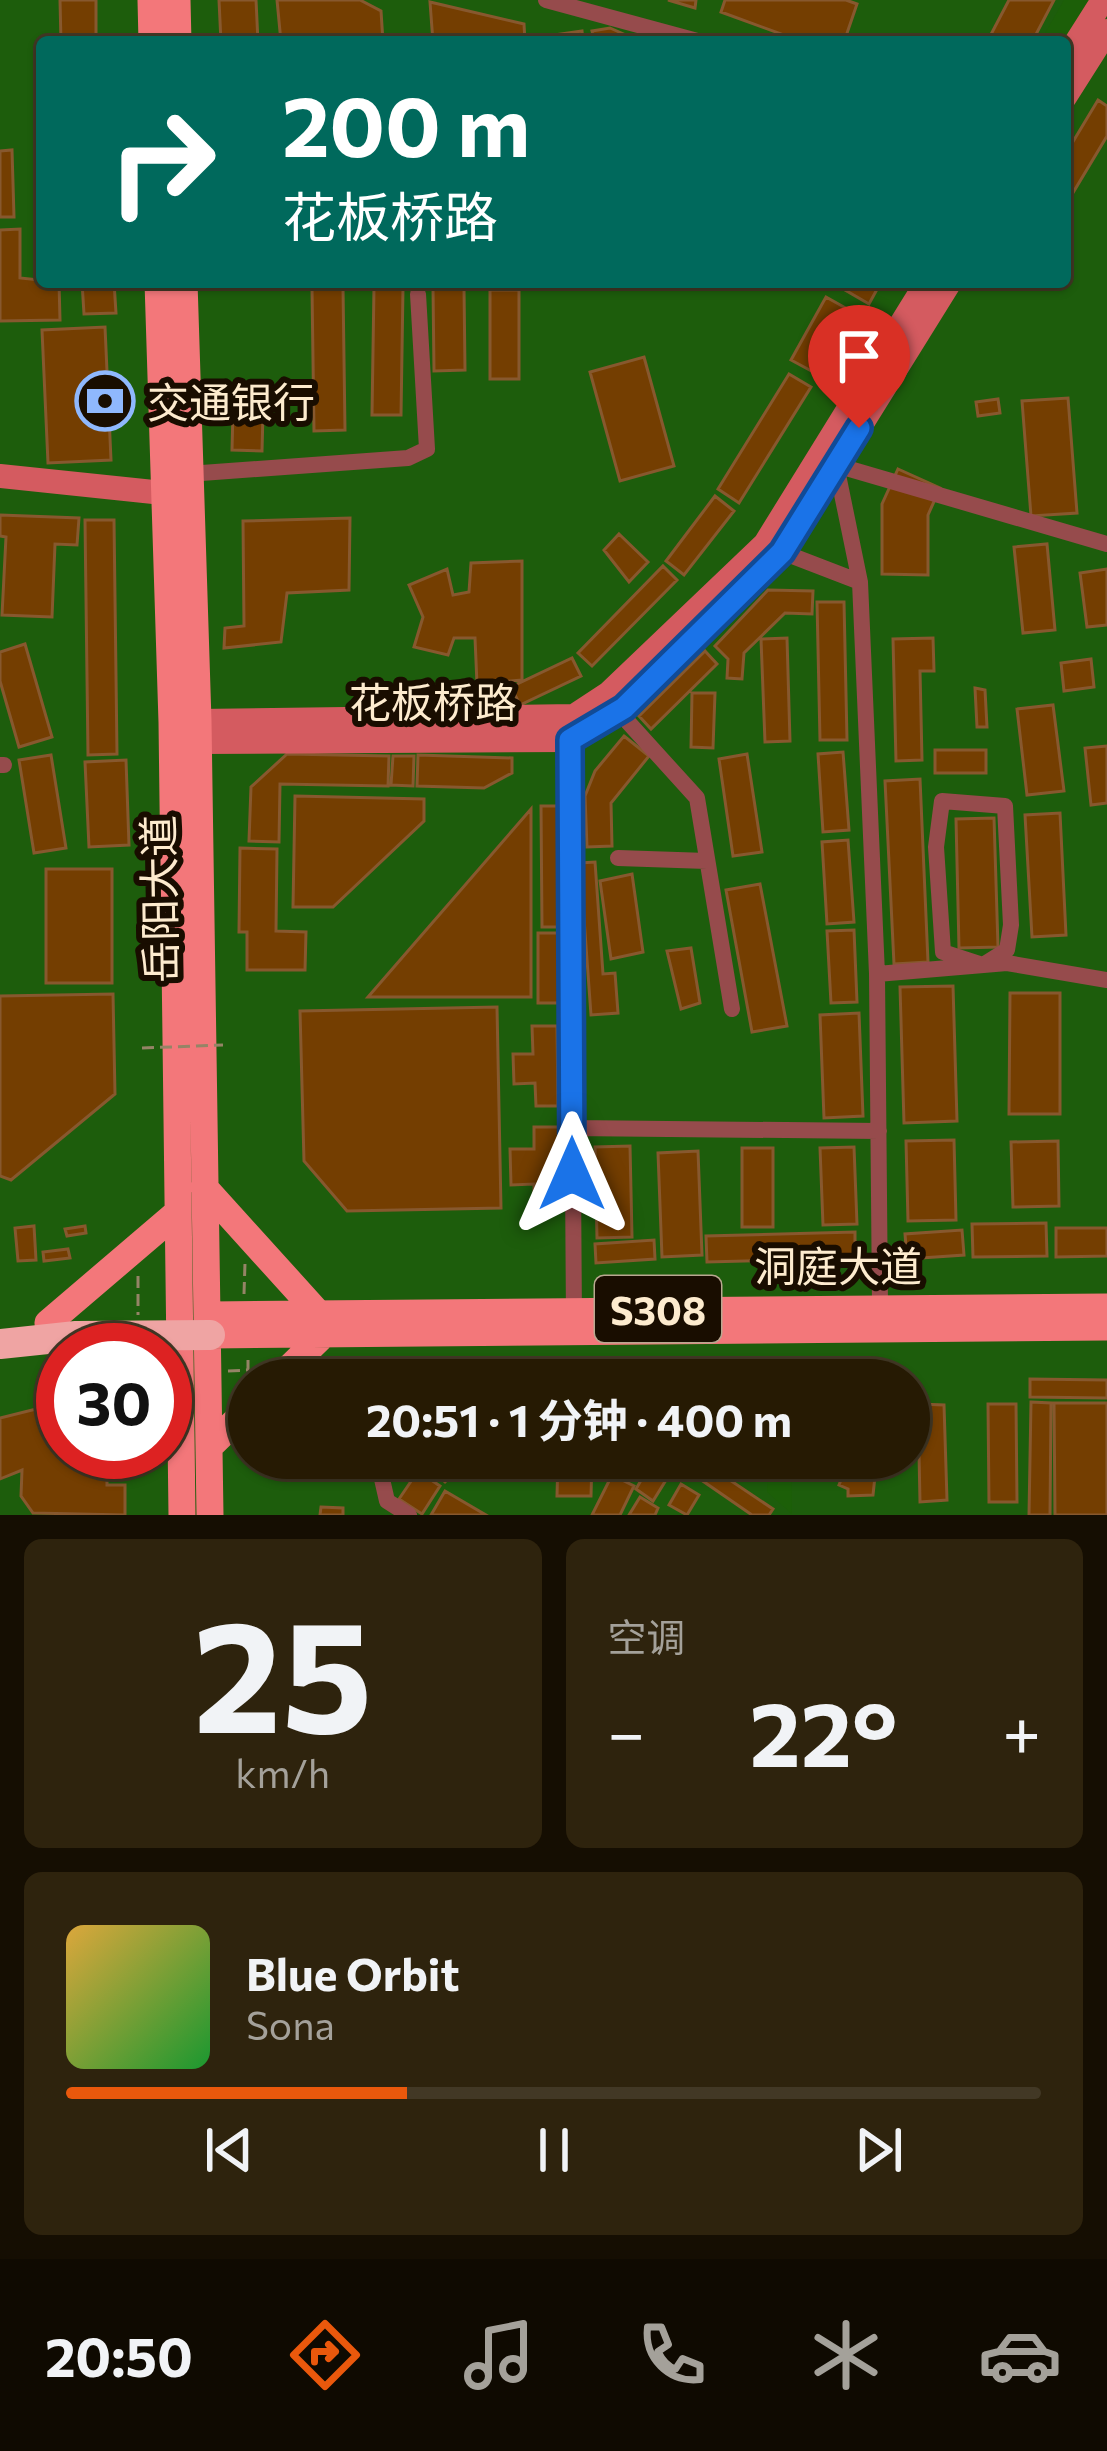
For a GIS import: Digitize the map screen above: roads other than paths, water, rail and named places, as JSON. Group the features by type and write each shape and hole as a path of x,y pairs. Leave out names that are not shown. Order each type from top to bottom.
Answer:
{"highway":[{"name":"S308","path":"192,1325 196,1325"},
{"name":"S308","path":"0,1329 36,1331"},
{"name":"S308","path":"0,1344 36,1334"}],"main road":[{"path":"151,0 152,36"},
{"path":"177,0 178,36"},
{"name":"岳阳大道","path":"158,288 178,1212 209,1447 210,1515"},
{"name":"岳阳大道","path":"184,288 198,732 204,1187 192,1344"},
{"path":"204,1187 321,1323 299,1359"},
{"path":"55,1323 178,1212"},
{"name":"洞庭大道","path":"574,1320 880,1306 1107,1306"},
{"name":"洞庭大道","path":"196,1325 574,1320 1107,1327"},
{"path":"209,1447 228,1428"},
{"name":"岳阳大道","path":"178,1479 182,1515"}],"street":[{"path":"546,0 679,36"},
{"path":"1071,51 1103,0"},
{"path":"1071,88 1107,31"},
{"name":"花板桥路","path":"198,732 574,716 609,693 765,544 923,288"},
{"name":"花板桥路","path":"198,732 570,740 618,711 782,552 946,288"},
{"path":"188,474 408,458 427,449 418,294"},
{"path":"880,1306 877,974 860,582 836,465 1107,544"},
{"path":"0,476 163,493"},
{"path":"782,552 860,582"},
{"path":"618,711 697,798 732,1009"},
{"path":"570,740 574,1320"},
{"path":"942,801 1005,806 1012,925 1007,950 983,965 943,952 936,847 942,801"},
{"path":"618,858 707,861"},
{"path":"877,974 1007,963 1107,980"},
{"path":"572,1128 879,1132"},
{"path":"382,1479 388,1502 409,1515"}],"place":[{"name":"交通银行","path":"105,401"}]}
